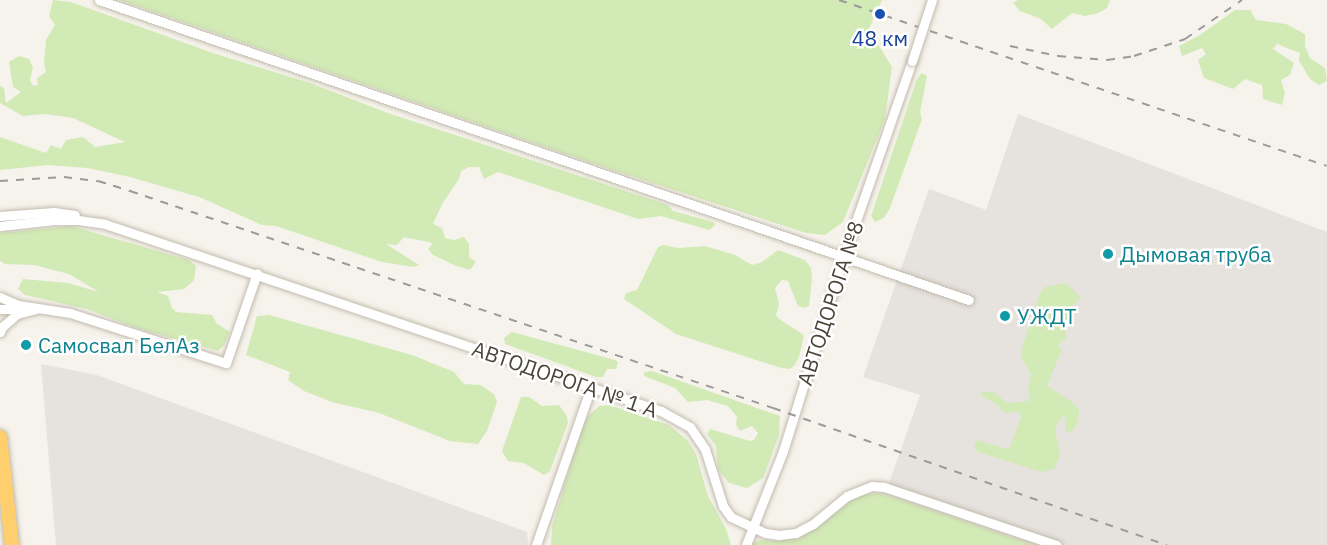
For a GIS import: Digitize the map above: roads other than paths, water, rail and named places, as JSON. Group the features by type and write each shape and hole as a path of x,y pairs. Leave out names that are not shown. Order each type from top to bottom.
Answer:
{"highway":[{"path":"0,437 12,545"}],"street":[{"path":"99,0 969,300"},
{"name":"АВТОДОРОГА №8","path":"746,545 783,451 843,258 932,0"},
{"name":"АВТОДОРОГА № 1 А","path":"3,221 78,220 105,224 257,273 661,411 690,427 705,449 723,506 731,517 779,536 796,533 813,524 848,496 872,486 1056,545"},
{"path":"0,297 18,305 70,313 226,363 257,273"},
{"path":"0,309 41,308"},
{"path":"0,332 2,327 17,314 41,308"},
{"path":"536,545 591,387"}],"railway":[{"path":"839,0 1327,166"},
{"path":"1010,46 1058,56 1107,60 1134,56 1185,39 1242,0"},
{"path":"0,181 64,177 98,181 773,408 1167,545"}],"place":[{"name":"48 км","path":"880,14"},
{"name":"Дымовая труба","path":"1108,254"},
{"name":"УЖДТ","path":"1005,316"},
{"name":"Самосвал БелАз","path":"26,345"}]}
